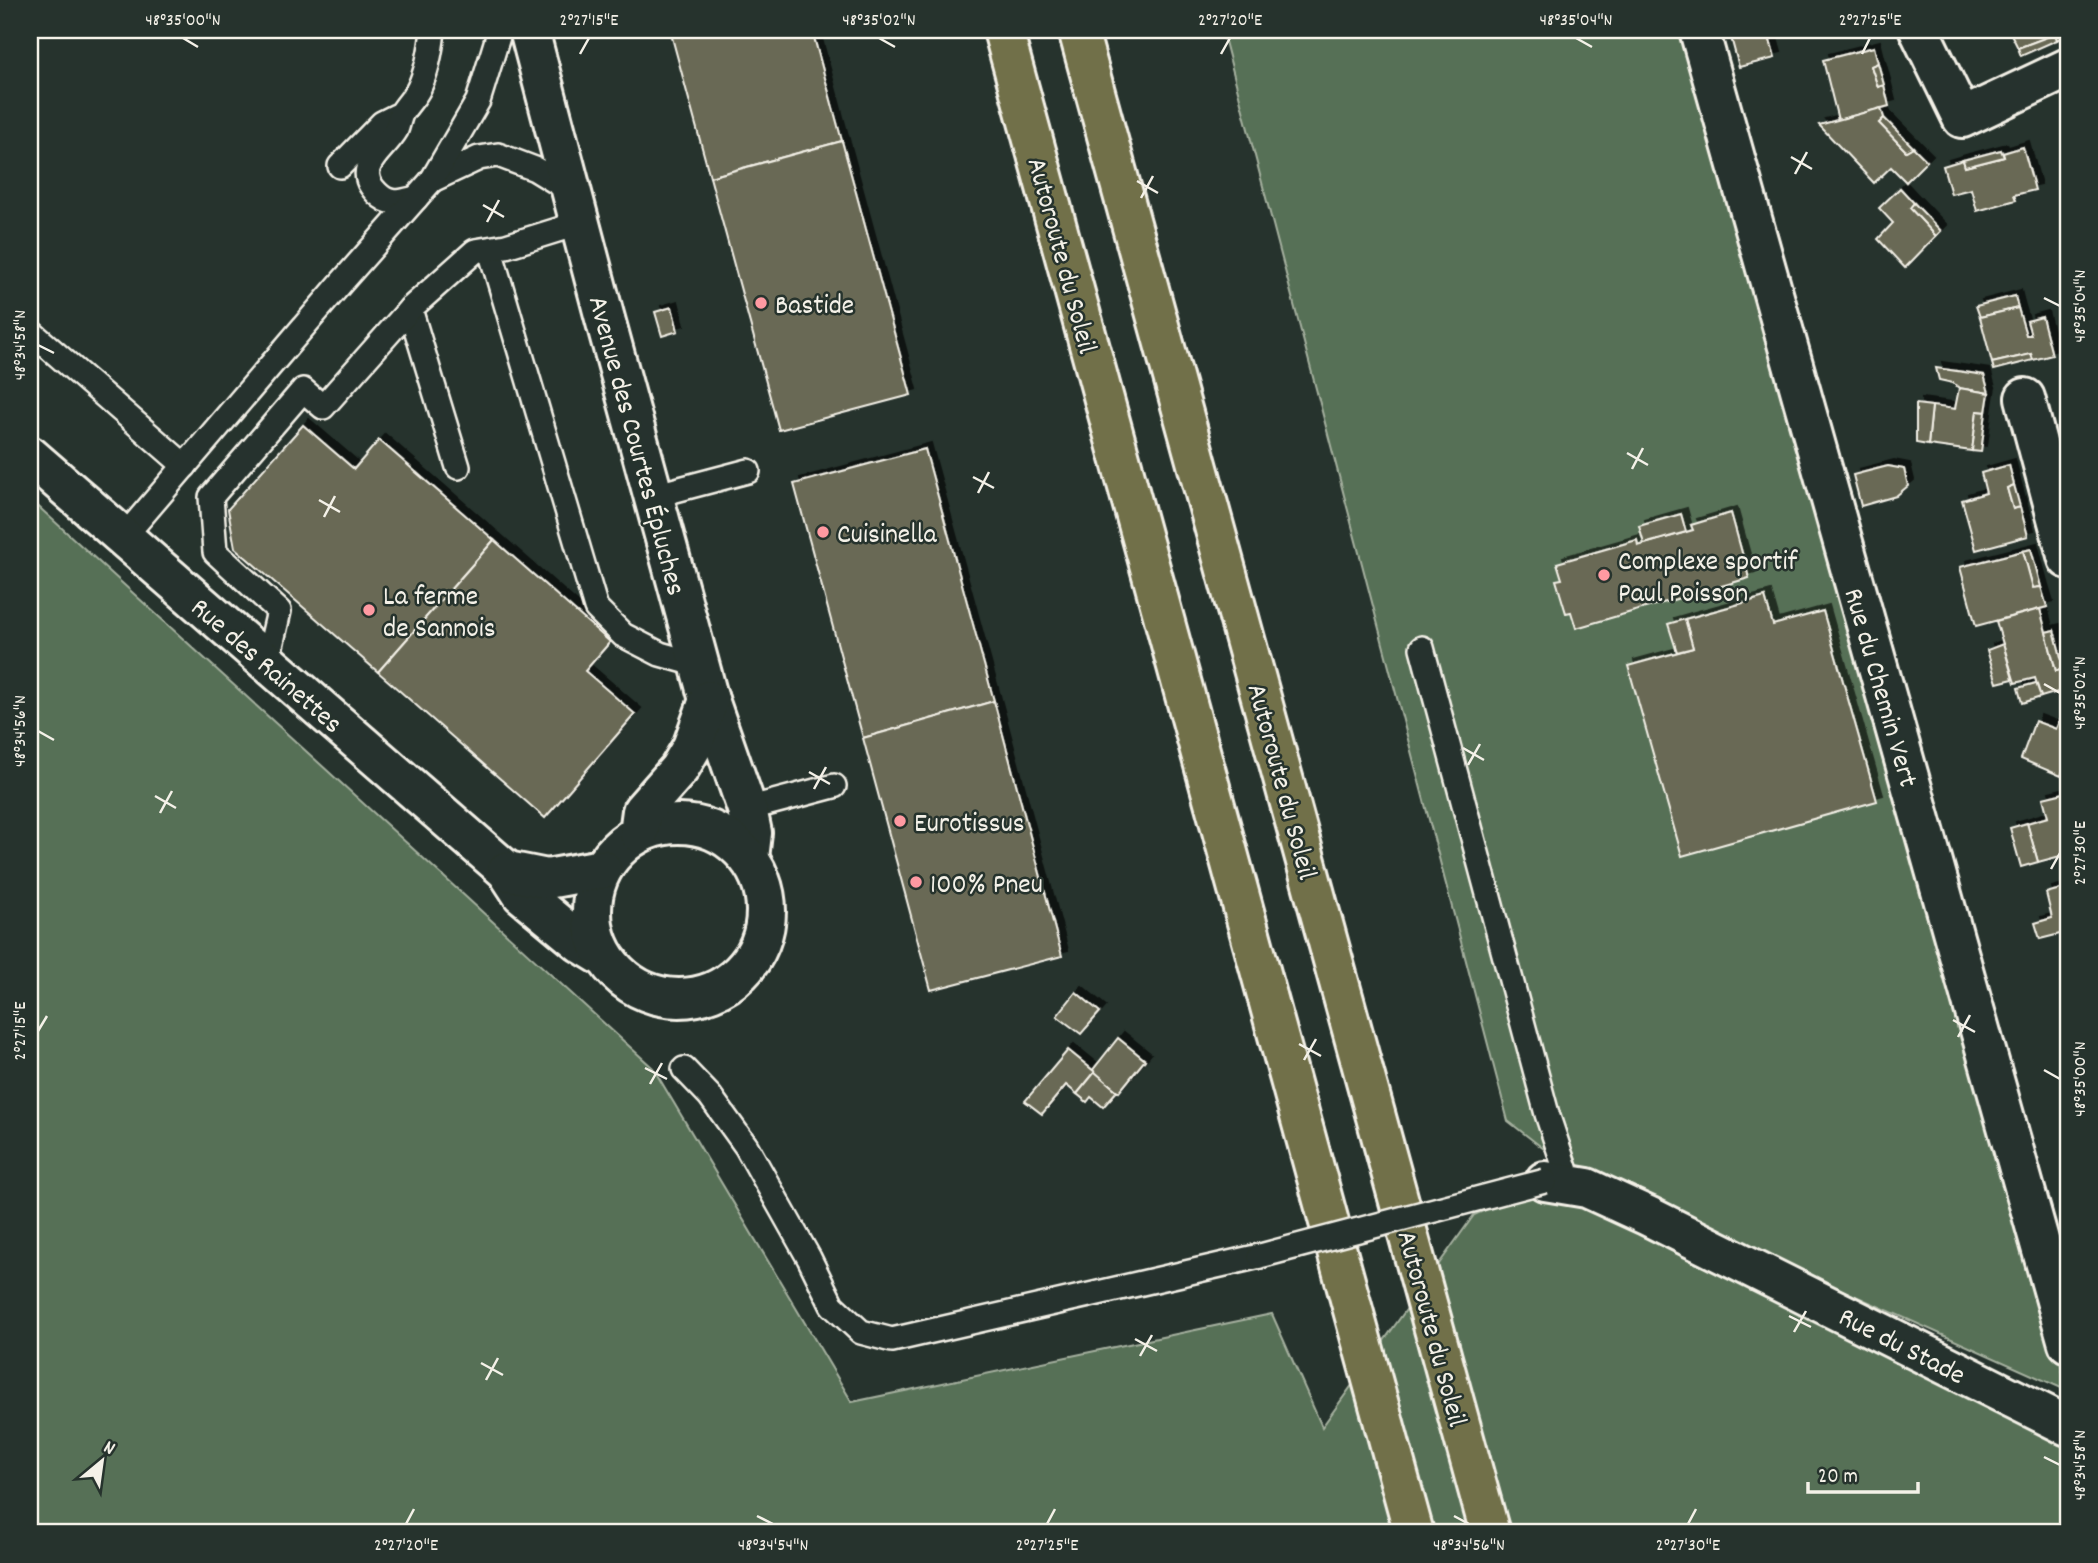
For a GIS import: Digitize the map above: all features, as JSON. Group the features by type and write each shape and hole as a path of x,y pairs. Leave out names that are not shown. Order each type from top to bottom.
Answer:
{"highway":[{"name":"Autoroute du Soleil","path":"1003,30 1414,1533"},
{"name":"Autoroute du Soleil","path":"1078,30 1490,1533"}],"street":[{"name":"Avenue des Courtes Épluches","path":"529,30 704,683 747,809 752,833 749,858"},
{"name":"Rue du Chemin Vert","path":"1699,30 2068,1343"},
{"path":"1919,30 1962,118 2068,68"},
{"path":"2025,398 2068,559"},
{"name":"Rue des Rainettes","path":"30,456 507,871 522,894 581,943 604,957"},
{"path":"639,833 642,811 679,769 692,747 704,683"},
{"path":"668,824 699,826 727,838 749,858 763,886 767,916 760,945 750,962 744,971 720,989 691,999 660,997 638,989 619,975 604,957 595,936 591,913 594,890 602,869 618,848 639,833 668,824"},
{"name":"Rue des Rainettes","path":"507,871 547,879 602,869"},
{"name":"Rue du Stade","path":"1558,1184 1587,1188 1648,1216 2068,1426"}],"lane":[{"path":"416,198 399,203 390,202 371,187 367,178 368,167 396,130 402,113 419,89 429,61 433,30"},
{"path":"123,538 432,180 478,101 500,30"},
{"path":"340,166 382,123 402,113"},
{"path":"267,663 279,611 215,552 211,497 303,390 323,407 411,309 475,251 490,250 575,207 535,169 498,155 479,158 432,180"},
{"path":"490,250 596,608 623,635 660,654 704,683"},
{"path":"411,309 458,467"},
{"path":"30,331 185,466"},
{"path":"653,496 748,471"},
{"path":"684,1069 710,1096 746,1146 809,1258 832,1305 861,1332 892,1339 1260,1256 1558,1184 1547,1114 1422,648"},
{"path":"747,809 834,786"}],"green space":[{"name":"Complexe sportif Paul Poisson","path":"1222,30 1693,30 2068,1391 1567,1167 1508,1121"},
{"path":"30,499 653,1068 852,1402 1272,1314 1322,1427 1474,1215 1541,1186 2068,1425 2068,1533 30,1533"}],"building":[{"path":"670,30 812,30 842,141 710,177"},
{"path":"1729,30 1767,30 1775,58 1739,67"},
{"path":"2009,30 2068,30 2068,34 2057,40 2055,34 2018,48"},
{"path":"2055,34 2057,40 2021,56 2018,48"},
{"path":"1874,47 1878,63 1871,66 1878,87 1884,85 1889,106 1838,120 1823,60"},
{"path":"1878,63 1884,85 1878,87 1871,66"},
{"path":"1881,108 1884,118 1879,123 1906,151 1913,147 1927,161 1906,182 1891,167 1874,183 1819,125"},
{"path":"1884,118 1913,147 1906,151 1879,123"},
{"path":"842,141 911,395 779,430 710,177"},
{"path":"2023,147 2035,190 2014,195 2016,200 1977,211 1971,189 1951,194 1943,166 1963,160 1965,167 2004,157 2003,153"},
{"path":"2001,150 2004,157 1965,167 1963,160"},
{"path":"1900,188 1914,203 1910,208 1936,236 1905,268 1878,239 1893,223 1879,208"},
{"path":"1914,203 1941,231 1936,236 1910,208"},
{"path":"2015,296 2018,308 1980,317 1976,306"},
{"path":"672,307 678,331 662,336 655,312"},
{"path":"2018,308 2026,335 2031,335 2027,321 2042,317 2052,355 2033,360 2031,354 1992,363 1980,317"},
{"path":"2031,354 2033,360 1994,370 1992,363"},
{"path":"1936,368 1984,375 1989,393 1959,388 1953,383 1939,380"},
{"path":"1959,388 1989,393 1986,412 1977,411 1972,451 1928,445 1932,406 1955,409"},
{"path":"1916,404 1932,406 1928,445 1916,443"},
{"path":"1977,411 1986,412 1981,452 1972,451"},
{"name":"La ferme de Sannois","path":"303,425 354,469 379,440 494,540 378,672 235,548 228,509"},
{"path":"925,449 994,701 863,738 794,484"},
{"path":"2009,465 2014,485 2007,488 2013,509 2020,507 2028,536 1976,550 1962,500 1986,493 1981,473"},
{"path":"1888,466 1904,469 1908,486 1896,496 1861,506 1853,475"},
{"path":"2014,485 2020,507 2013,509 2007,488"},
{"path":"1731,513 1749,578 1576,628 1571,612 1566,613 1556,580 1562,579 1557,563 1637,540 1638,546 1693,530 1691,525"},
{"path":"1681,514 1686,532 1644,544 1639,526"},
{"path":"494,540 610,642 585,671 635,714 545,818 378,672"},
{"path":"2031,549 2041,587 2033,588 2023,551"},
{"path":"2023,551 2033,588 2041,587 2047,607 1976,626 1960,567"},
{"path":"1765,597 1773,625 1823,611 1877,801 1682,856 1628,666 1693,648 1685,619"},
{"path":"2040,609 2056,671 2064,669 2068,685 2068,689 2041,697 2035,678 2015,683 1996,621"},
{"path":"1685,619 1693,648 1677,652 1668,624"},
{"path":"2054,630 2064,669 2056,671 2046,632"},
{"path":"2003,644 2013,679 1997,683 1987,650"},
{"path":"2036,683 2041,697 2022,703 2018,688"},
{"path":"994,701 1062,956 931,990 863,738"},
{"path":"2064,710 2068,712 2068,759 2061,776 2021,759 2035,721 2056,729"},
{"path":"2068,792 2068,854 2038,862 2027,823 2048,817 2043,798"},
{"path":"2027,823 2038,862 2021,867 2010,828"},
{"path":"2068,887 2068,932 2040,939 2035,923 2052,918 2046,893"},
{"path":"1076,992 1100,1012 1081,1034 1057,1016"},
{"path":"1118,1038 1145,1060 1119,1092 1092,1071"},
{"path":"1068,1050 1095,1072 1077,1094 1066,1085 1042,1114 1025,1101"},
{"path":"1095,1072 1117,1091 1103,1107 1091,1097 1087,1102 1077,1094"},
{"path":"2068,1210 2068,1234 2066,1235 2060,1213"}],"place":[{"name":"Bastide","path":"761,303"},
{"name":"Cuisinella","path":"823,532"},
{"name":"Complexe sportif Paul Poisson","path":"1604,575"},
{"name":"La ferme de Sannois","path":"369,610"},
{"name":"Eurotissus","path":"900,821"},
{"name":"100% Pneu","path":"916,882"}]}
